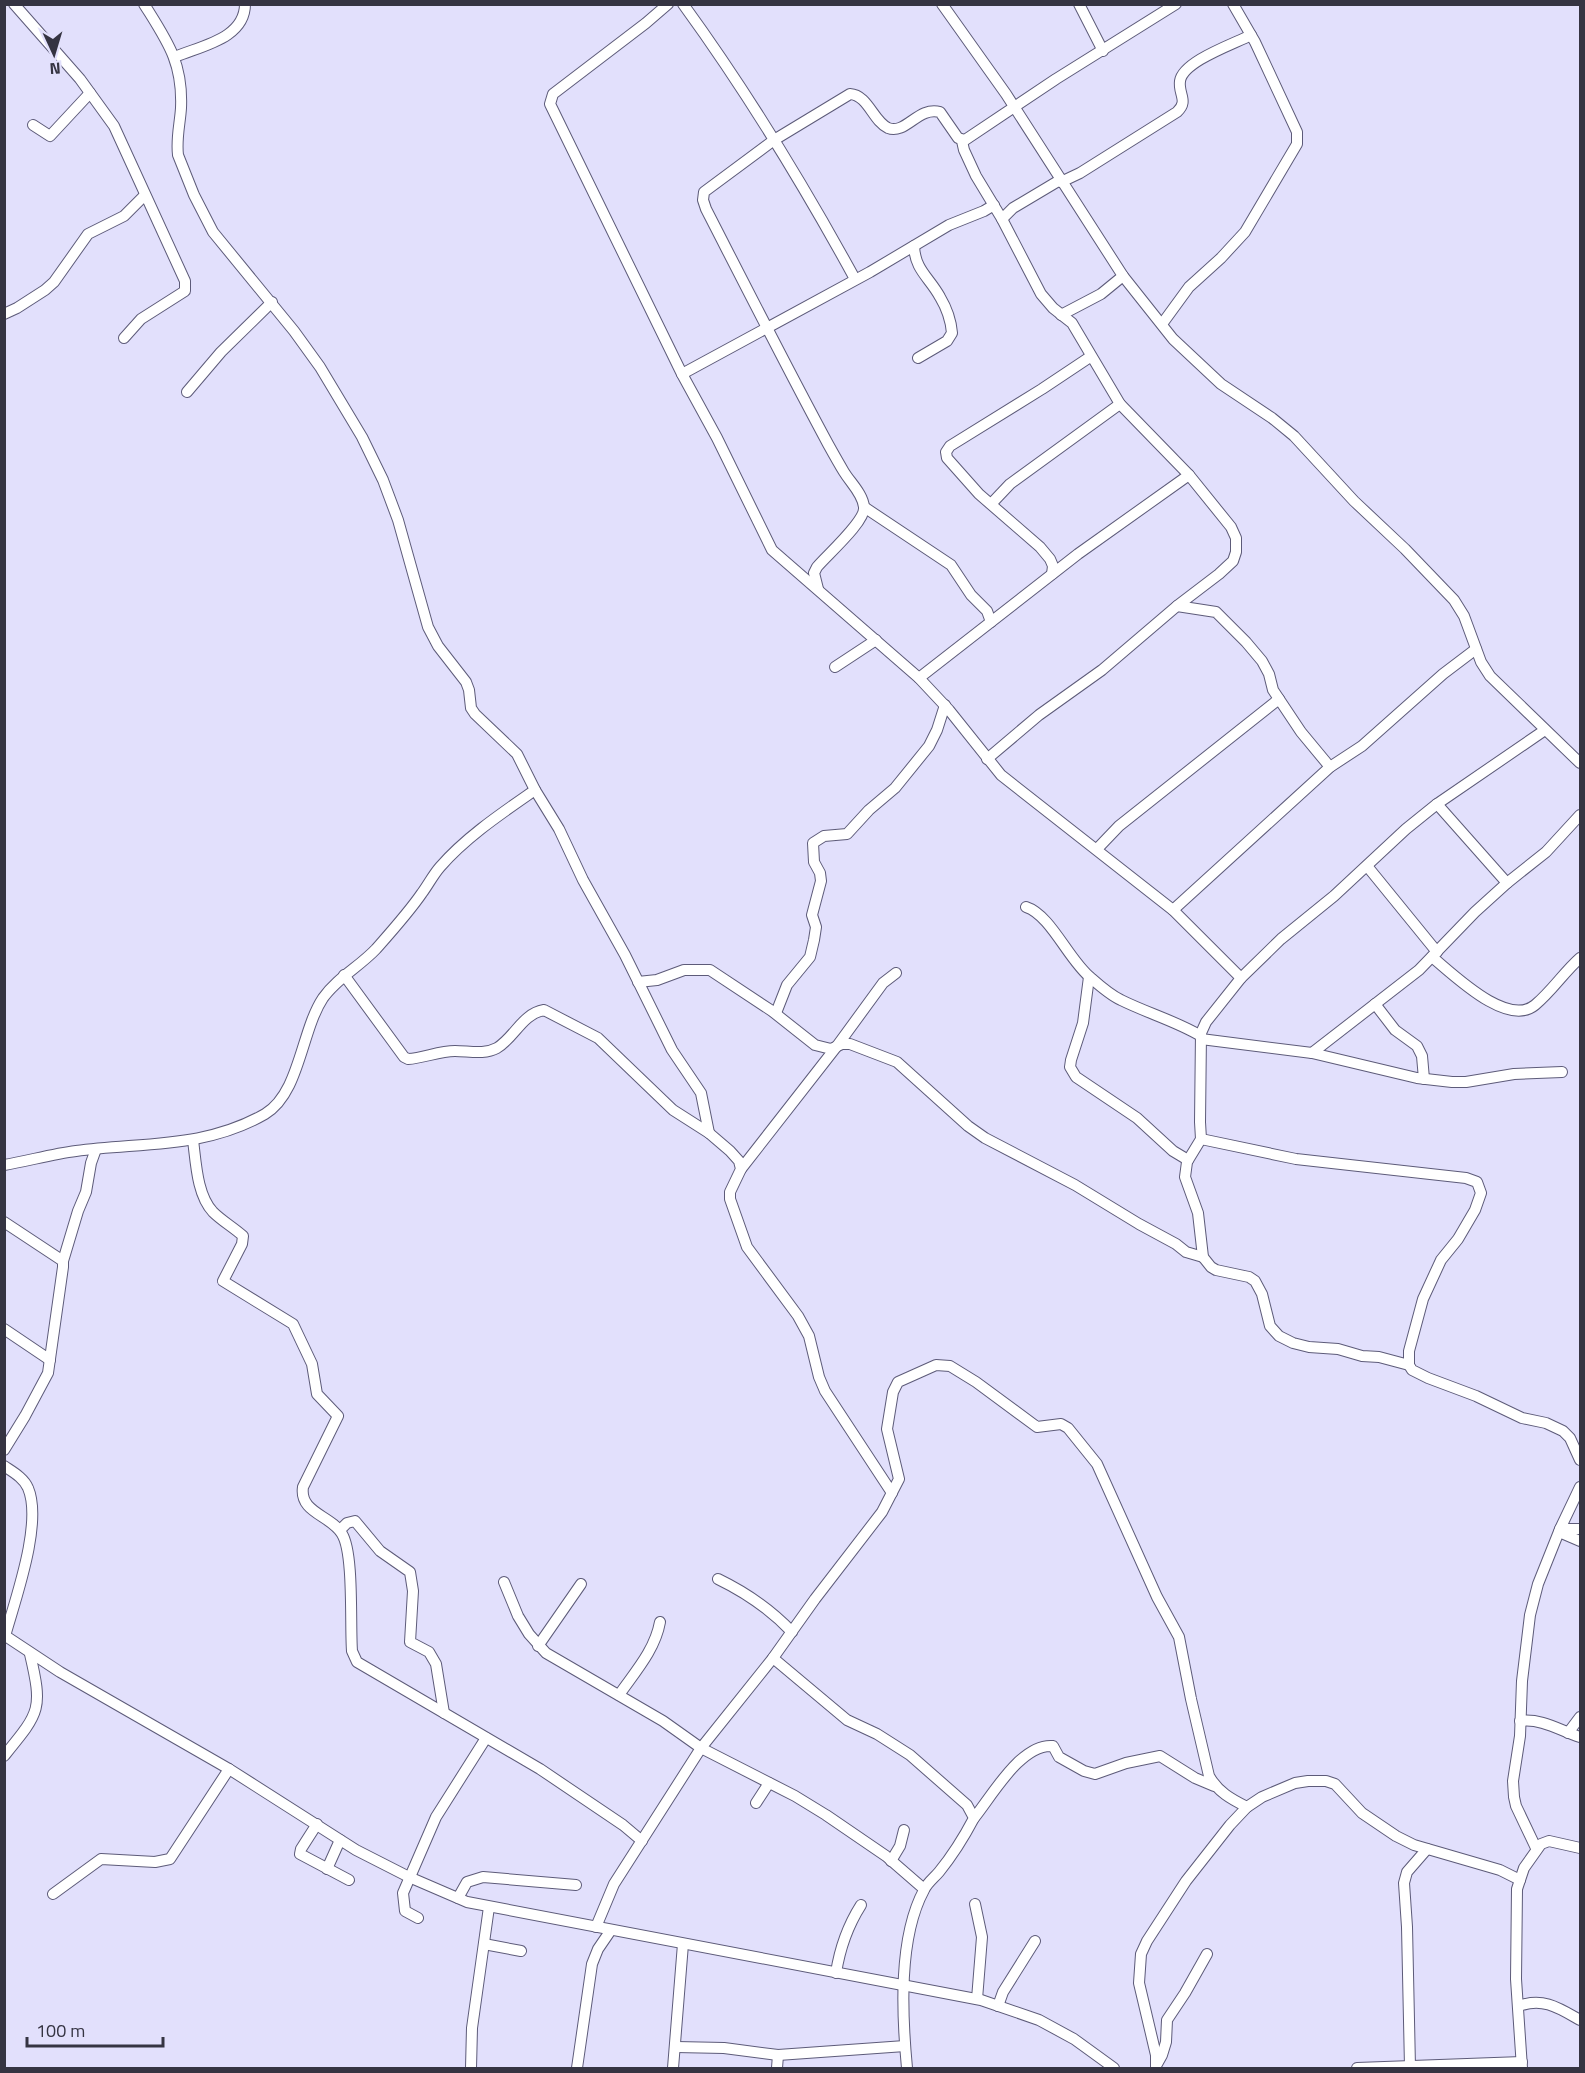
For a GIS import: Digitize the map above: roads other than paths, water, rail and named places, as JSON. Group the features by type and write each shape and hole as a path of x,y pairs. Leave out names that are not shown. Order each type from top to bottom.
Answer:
{"street":[{"path":"14,4 90,93 114,126 185,281 186,287 181,295 141,319 124,338"},
{"path":"144,4 175,57 180,74 181,107 177,145 183,168 203,216 213,232 272,302 320,367 375,461 405,541 422,612 438,646 466,682 471,708 475,714 518,754 535,790 559,829 583,880 625,955 672,1050 701,1093 710,1133"},
{"path":"175,57 219,41 230,33 245,12 245,4"},
{"path":"668,4 646,24 553,94 550,105 682,374 717,438 772,550 920,678 945,705 1001,776 1173,910 1241,978"},
{"path":"683,4 713,45 806,191 855,279"},
{"path":"942,4 1014,107 1124,276 1173,339 1221,384 1272,418 1293,436 1354,501 1406,549 1454,600 1464,616 1481,662 1490,676 1581,763"},
{"path":"1079,4 1104,51"},
{"path":"962,141 1176,4"},
{"path":"1162,324 1189,286 1221,258 1245,232 1297,144 1297,132 1233,4"},
{"path":"1002,219 1013,208 1080,173 1177,112 1182,106 1183,99 1179,81 1185,70 1198,60 1251,36"},
{"path":"33,125 50,136 90,93"},
{"path":"987,759 1039,715 1102,670 1177,606 1219,574 1233,561 1236,552 1236,538 1231,527 1189,475 1120,404 1090,357 1072,323 1041,294 968,159 962,141 940,112 926,111 897,129 890,128 883,124 855,94 842,98 774,140 710,186 704,192 703,200 789,371 844,473 860,496 864,507 951,565 971,595 987,611 991,622"},
{"path":"4,314 45,290 54,282 88,234 124,216 145,195"},
{"path":"682,374 949,225 994,205"},
{"path":"914,246 915,260 940,296 952,325 952,333 947,341 918,358"},
{"path":"1062,315 1101,294 1124,276"},
{"path":"187,392 221,352 272,302"},
{"path":"1052,574 1053,566 1050,559 980,494 947,458 947,448 1090,357"},
{"path":"992,503 1010,484 1120,404"},
{"path":"920,678 1052,574 1189,475"},
{"path":"818,589 814,573 817,567 860,520 864,507"},
{"path":"1177,606 1216,612 1246,642 1262,661 1279,699 1301,732 1330,767"},
{"path":"835,667 876,640"},
{"path":"1173,910 1330,767 1362,746 1443,674 1476,649"},
{"path":"1097,849 1119,826 1279,699"},
{"path":"776,1013 787,985 810,957 816,927 812,915 821,881 820,873 814,862 813,843 824,836 847,834 869,810 895,788 929,746 945,705"},
{"path":"1203,1257 1198,1213 1185,1178 1188,1160 1201,1139 1201,1038 1206,1022 1241,978 1281,939 1334,896 1406,829 1437,804 1545,730"},
{"path":"4,1165 75,1151 193,1140 247,1122 266,1113 277,1104 296,1068 310,1021 322,1000 344,975 376,948 421,894 439,867 502,813 535,790"},
{"path":"1437,804 1507,883"},
{"path":"1312,1053 1434,955 1474,912 1546,852 1581,815"},
{"path":"1366,866 1434,955 1480,996 1505,1008 1520,1010 1534,1006 1581,958"},
{"path":"1026,907 1038,914 1053,929 1065,949 1089,977 1119,999 1184,1026 1201,1038 1312,1053 1424,1079 1466,1082 1514,1074 1562,1072"},
{"path":"638,982 657,980 684,970 710,970 776,1013 789,1026 815,1045 831,1049 850,1044 897,1062 984,1138 1075,1185 1186,1252 1203,1257 1215,1270 1249,1277 1255,1281 1262,1294 1270,1326 1279,1335 1300,1345 1338,1349 1409,1365"},
{"path":"892,1493 825,1391 819,1377 809,1336 798,1316 747,1247 729,1195 741,1169 883,983 896,973"},
{"path":"344,975 404,1057 408,1059 440,1052 491,1051 500,1046 528,1017 537,1011 544,1010 598,1038 673,1110 710,1133 739,1161 741,1169"},
{"path":"1089,977 1083,1023 1071,1060 1071,1071 1076,1077 1137,1118 1173,1151 1188,1160"},
{"path":"1375,1004 1395,1030 1417,1046 1422,1056 1424,1079"},
{"path":"1201,1139 1296,1159 1466,1178 1477,1182 1481,1193 1475,1210 1458,1239 1441,1260 1423,1299 1408,1351 1409,1365 1412,1370 1428,1378 1476,1396 1522,1418 1546,1423 1563,1431 1570,1438 1581,1460"},
{"path":"193,1140 200,1185 207,1204 213,1212 243,1236 242,1245 223,1281 293,1324 312,1364 317,1394 338,1416 303,1487 302,1495 305,1503 340,1530 347,1546 352,1651 357,1662 586,1799 642,1841"},
{"path":"4,1450 42,1386 50,1360 63,1275 63,1261 86,1192 96,1149"},
{"path":"4,1222 63,1261"},
{"path":"4,1329 50,1360"},
{"path":"596,1927 614,1884 701,1748 773,1658 882,1512 898,1479 887,1429 893,1392 898,1382 940,1365 950,1366 976,1382 1037,1427 1061,1424 1068,1428 1097,1464 1157,1597 1179,1637 1209,1776 1214,1786"},
{"path":"4,1466 27,1485 32,1524 24,1566 5,1635 30,1654 228,1769 340,1840 409,1877 458,1898 489,1907 977,1999 1039,2020 1074,2039 1114,2068"},
{"path":"1536,1848 1515,1806 1513,1781 1530,1615 1538,1584 1581,1487"},
{"path":"340,1530 347,1523 355,1521 380,1551 410,1572 413,1591 410,1642 429,1652 436,1664 444,1713"},
{"path":"1560,1530 1581,1529"},
{"path":"1560,1530 1581,1541"},
{"path":"718,1579 751,1596 792,1632"},
{"path":"504,1582 518,1616 538,1646 556,1659 663,1721 701,1748 826,1815 891,1861 924,1889"},
{"path":"538,1646 581,1584"},
{"path":"619,1695 646,1658 660,1622"},
{"path":"4,1756 30,1725 37,1708 38,1689 30,1654"},
{"path":"773,1658 847,1720 877,1734 910,1755 968,1805 974,1818"},
{"path":"1568,1733 1581,1717"},
{"path":"1520,1721 1540,1722 1581,1737"},
{"path":"418,1918 404,1907 402,1897 409,1877 436,1817 486,1738"},
{"path":"907,2068 904,1970 910,1928 924,1889 951,1855 974,1818 1020,1760 1053,1746 1059,1757 1090,1773 1100,1774 1126,1763 1160,1756 1247,1807"},
{"path":"53,1894 101,1859 155,1862 170,1859 228,1769"},
{"path":"1157,2066 1139,1983 1141,1954 1146,1941 1186,1881 1230,1825 1247,1807 1262,1797 1295,1783 1326,1781 1335,1784 1362,1813 1405,1841 1500,1870 1520,1880"},
{"path":"756,1803 769,1783"},
{"path":"317,1824 300,1853 349,1880"},
{"path":"891,1861 904,1830"},
{"path":"327,1869 340,1840"},
{"path":"1357,2068 1522,2065 1516,1979 1516,1903 1520,1880 1536,1848 1549,1841 1581,1848"},
{"path":"1410,2067 1404,1883 1407,1872 1427,1849"},
{"path":"458,1898 467,1882 483,1877 576,1885"},
{"path":"975,1904 982,1937 977,1999"},
{"path":"836,1973 846,1930 861,1905"},
{"path":"471,2068 472,2028 489,1907"},
{"path":"577,2068 592,1964 598,1949 611,1930"},
{"path":"998,2006 1003,1992 1035,1941"},
{"path":"484,1944 521,1951"},
{"path":"673,2068 683,1944"},
{"path":"1157,2066 1166,2042 1167,2020 1207,1954"},
{"path":"1519,2006 1530,2001 1539,2001 1581,2020"},
{"path":"676,2047 724,2048 778,2055 905,2046"},
{"path":"777,2068 778,2055"}]}
